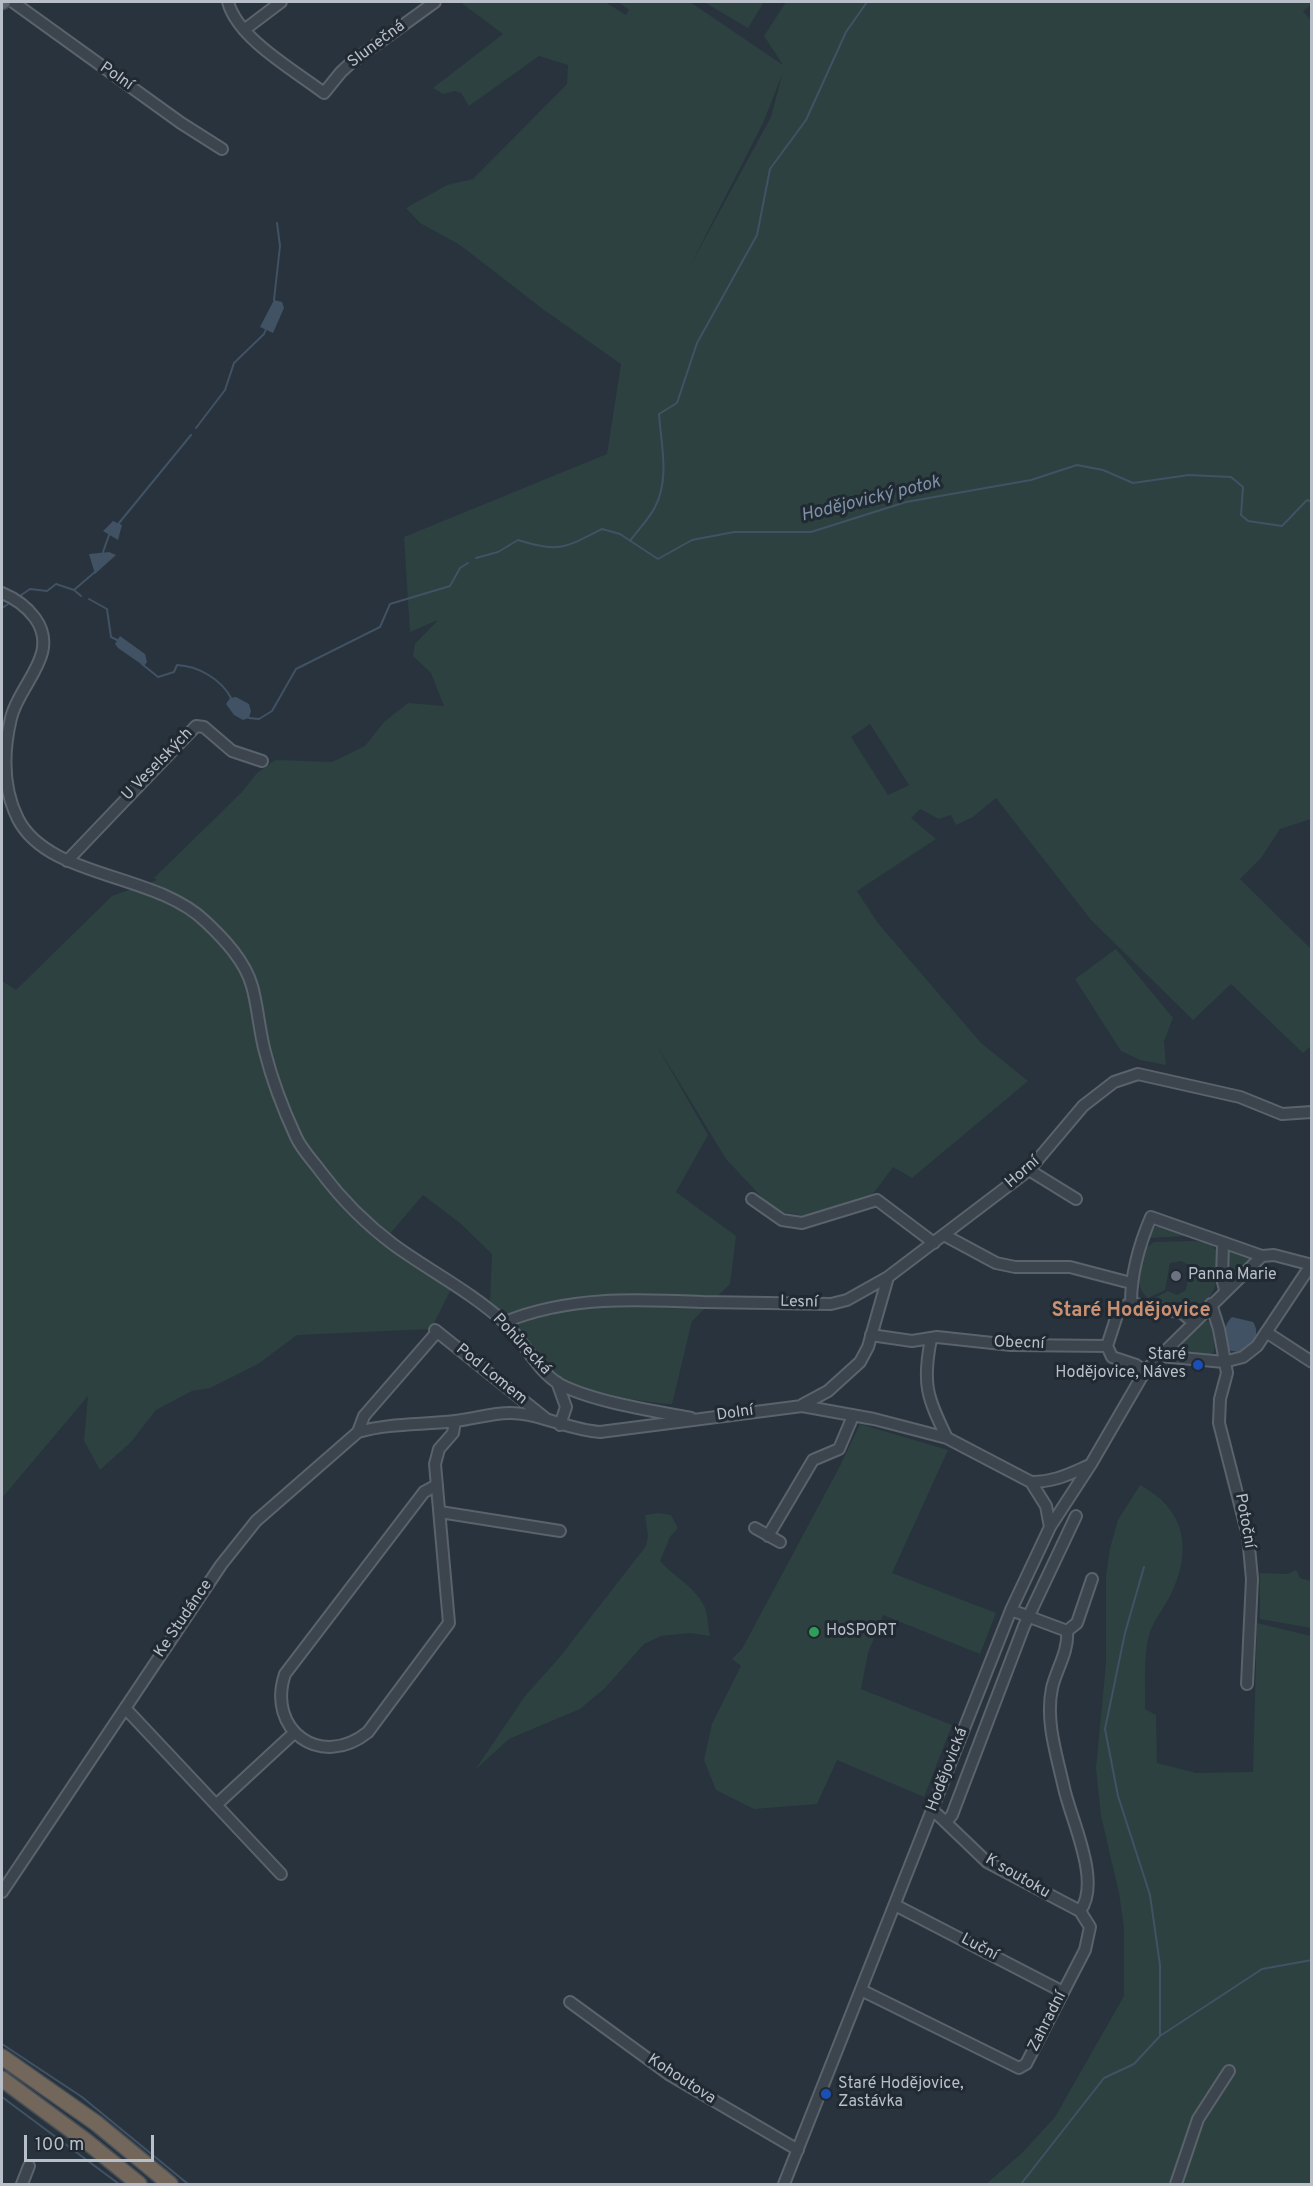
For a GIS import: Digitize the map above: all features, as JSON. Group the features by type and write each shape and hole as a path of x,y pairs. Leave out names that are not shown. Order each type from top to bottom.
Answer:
{"highway":[{"path":"2,2057 96,2123 170,2184"},
{"path":"2,2079 86,2141 139,2184"}],"street":[{"name":"Polní","path":"13,2 171,116 222,149"},
{"name":"Slunečná","path":"228,2 237,23 321,98 346,67 435,2"},
{"path":"244,30 281,2"},
{"name":"Pohůrecká","path":"10,598 34,616 43,631 42,655 11,715 4,767 9,798 19,822 40,846 67,861 135,882 178,899 204,919 223,939 240,961 251,984 265,1053 297,1140 339,1196 395,1246 505,1322 545,1372 557,1382 610,1400 700,1419"},
{"name":"U Veselských","path":"67,861 196,726 204,727 232,751 262,761"},
{"name":"Horní","path":"888,1277 1029,1170 1083,1106 1114,1082 1137,1074 1240,1096 1282,1114 1311,1112"},
{"path":"1029,1170 1076,1199"},
{"path":"752,1199 782,1220 802,1223 877,1200 934,1243"},
{"path":"1131,1303 1131,1283 1140,1243 1151,1217 1222,1244 1262,1256 1274,1255 1311,1265 1257,1346 1243,1357 1224,1362 1160,1356"},
{"path":"944,1235 996,1263 1015,1267 1070,1267 1131,1283"},
{"path":"1222,1244 1225,1290"},
{"name":"Hodějovická","path":"784,2184 1011,1611 1050,1527 1091,1464 1145,1371 1262,1256"},
{"path":"802,1406 847,1376 860,1362 871,1335 888,1277"},
{"name":"Lesní","path":"505,1322 527,1313 575,1303 644,1298 703,1302 831,1304 847,1300 888,1277"},
{"path":"1145,1371 1136,1365 1112,1357 1107,1346 1119,1309 1131,1303 1182,1313 1193,1322"},
{"name":"Potoční","path":"1211,1304 1219,1329 1227,1373 1220,1399 1219,1423 1248,1536 1252,1579 1247,1684"},
{"name":"Pod Lomem","path":"358,1432 364,1416 436,1331 547,1420"},
{"path":"1266,1332 1311,1362"},
{"name":"Obecní","path":"871,1335 912,1341 947,1338 1011,1346 1107,1346"},
{"path":"931,1339 925,1376 926,1389 947,1438"},
{"path":"557,1382 564,1396 566,1407 560,1425"},
{"name":"Dolní","path":"358,1432 375,1427 428,1424 509,1413 547,1420 578,1430 600,1432 802,1406 947,1438 1031,1482"},
{"path":"768,1536 813,1460 839,1449 853,1416"},
{"path":"437,1485 424,1492 285,1674 280,1688 280,1704 294,1732 309,1743 326,1749 341,1748 356,1742 368,1732 449,1623 435,1457 453,1433 455,1421"},
{"name":"Ke Studánce","path":"2,1892 221,1565 256,1521 358,1432"},
{"path":"1031,1482 1050,1482 1065,1478 1091,1464"},
{"path":"1031,1482 1046,1506 1050,1527"},
{"path":"440,1512 560,1531"},
{"path":"946,1822 952,1815 1001,1686 1067,1525 1076,1516"},
{"path":"755,1528 780,1542"},
{"path":"1080,1911 1088,1896 1085,1866 1076,1825 1069,1812 1050,1712 1052,1688 1066,1645 1067,1631 1077,1623 1092,1579"},
{"path":"1011,1611 1067,1631"},
{"path":"985,1676 1001,1686"},
{"path":"125,1708 281,1874"},
{"path":"216,1805 294,1732"},
{"name":"K soutoku","path":"931,1812 946,1822 987,1862 1080,1911"},
{"name":"Luční","path":"894,1905 1063,1992"},
{"name":"Zahradní","path":"861,1990 1019,2068 1026,2064 1075,1971 1090,1933 1089,1921 1080,1911"},
{"name":"Kohoutova","path":"570,2002 670,2075 798,2150"},
{"path":"1176,2184 1198,2119 1229,2071"},
{"path":"22,2184 29,2166"}],"green space":[{"path":"460,2 605,2 626,15 629,10 618,2 690,2 783,65 764,36 786,2 1311,2 1311,5 1303,11 1312,22 1311,819 1280,829 1261,858 1240,879 1311,949 1311,1046 1303,1053 1231,984 1193,1020 1091,920 996,798 973,817 956,825 951,815 939,819 920,809 911,818 936,839 857,891 877,922 981,1043 1028,1081 912,1178 893,1167 872,1195 851,1206 807,1216 782,1212 771,1207 726,1159 656,1044 708,1135 676,1192 736,1236 730,1284 692,1321 672,1404 626,1398 590,1389 549,1369 490,1303 492,1254 460,1223 423,1195 382,1243 451,1289 431,1329 297,1335 258,1364 210,1388 192,1391 156,1410 131,1442 100,1470 84,1441 88,1396 2,1498 2,981 16,990 112,896 157,880 154,878 242,792 257,773 275,760 332,762 365,746 384,722 408,703 444,706 431,673 413,656 415,644 438,620 410,632 404,537 607,454 621,364 544,310 460,245 420,223 406,208 447,185 473,179 567,84 568,65 539,56 469,106 461,93 455,91 443,94 433,88 503,34","holes":["782,75 771,117 690,266 763,123","870,724 909,785 888,795 851,737"]},
{"path":"704,2 764,2 748,28"},
{"path":"1116,949 1173,1018 1164,1041 1166,1065 1140,1060 1121,1051 1075,979"},
{"path":"1157,1226 1166,1227 1187,1236 1147,1238 1150,1230"},
{"path":"1196,1241 1211,1244 1219,1255 1218,1274 1210,1297 1194,1306 1151,1300 1168,1291 1177,1295 1186,1290 1190,1266 1181,1261 1170,1263 1165,1290 1148,1298 1140,1288 1138,1276 1143,1250 1154,1242"},
{"path":"1229,1251 1253,1256 1254,1259 1228,1279"},
{"path":"1204,1321 1211,1322 1215,1327 1214,1352 1207,1356 1184,1353 1181,1349 1182,1342"},
{"name":"HoSPORT","path":"860,1424 948,1450 892,1573 996,1613 980,1654 883,1615 868,1653 861,1689 952,1725 924,1797 837,1760 817,1804 754,1809 716,1790 704,1760 712,1724 741,1666 732,1659 742,1649"},
{"path":"1140,1485 1167,1506 1181,1532 1183,1546 1178,1577 1156,1619 1147,1644 1145,1709 1156,1715 1157,1763 1196,1773 1253,1772 1257,1623 1311,1636 1311,2184 986,2184 1022,2153 1055,2117 1124,1996 1124,1928 1119,1893 1101,1816 1096,1768 1106,1663 1106,1576 1110,1548 1118,1520"},
{"path":"659,1513 671,1515 678,1528 670,1537 660,1561 702,1601 710,1636 690,1633 661,1636 644,1644 605,1688 580,1709 509,1739 475,1770 525,1696 559,1658 646,1546 648,1536 645,1515"},
{"path":"1296,1570 1300,1578 1311,1581 1311,1628 1260,1619 1260,1573 1288,1574"}],"water":[{"path":"274,300 282,302 284,308 273,333 260,327"},
{"path":"113,521 122,525 118,540 103,531"},
{"path":"109,552 116,555 95,574 89,554"},
{"path":"120,636 145,654 147,662 144,666 118,648 115,644"},
{"path":"236,697 249,704 251,711 249,718 243,720 234,715 226,704 230,698"},
{"path":"1232,1317 1253,1322 1255,1326 1254,1339 1241,1352 1231,1351 1225,1338 1226,1325"}],"waterway":[{"path":"630,541 647,520 660,496 663,461 659,414 677,403 697,343 757,235 770,169 806,120 846,32 867,2"},
{"path":"274,300 280,246 277,223"},
{"path":"196,428 225,390 234,363 264,334 266,329"},
{"path":"119,523 191,435"},
{"name":"Hodějovický potok","path":"476,558 498,552 518,540 543,546 561,546 579,541 602,529 620,534 658,559 692,540 734,532 811,532 906,502 1031,480 1077,465 1103,470 1133,483 1189,475 1231,477 1243,487 1241,515 1248,521 1282,526 1307,500 1312,502"},
{"path":"102,555 109,535"},
{"name":"Hodějovický potok","path":"249,718 259,719 272,711 296,669 380,627 390,604 450,586 460,568 468,563"},
{"path":"74,590 96,571"},
{"name":"Hodějovický potok","path":"17,598 30,589 47,591 56,584 74,590 81,596"},
{"name":"Hodějovický potok","path":"89,599 107,609 111,637 119,641"},
{"name":"Hodějovický potok","path":"2,608 10,603"},
{"name":"Hodějovický potok","path":"142,664 158,677 174,672 177,665 201,671 215,679 231,698"},
{"path":"1144,1567 1125,1633 1105,1729 1118,1796 1150,1895 1160,1965 1160,2036"},
{"path":"1021,2184 1104,2078 1134,2064 1160,2036 1262,1969 1312,1960"},
{"path":"2,2044 82,2097 188,2184"},
{"path":"2,2097 119,2184"}],"place":[{"name":"Panna Marie","path":"1176,1276"},
{"name":"Staré Hodějovice, Náves","path":"1198,1365"},
{"name":"HoSPORT","path":"814,1632"},
{"name":"Staré Hodějovice, Zastávka","path":"826,2094"}],"district":[{"name":"Staré Hodějovice","path":"1131,1312"}]}
